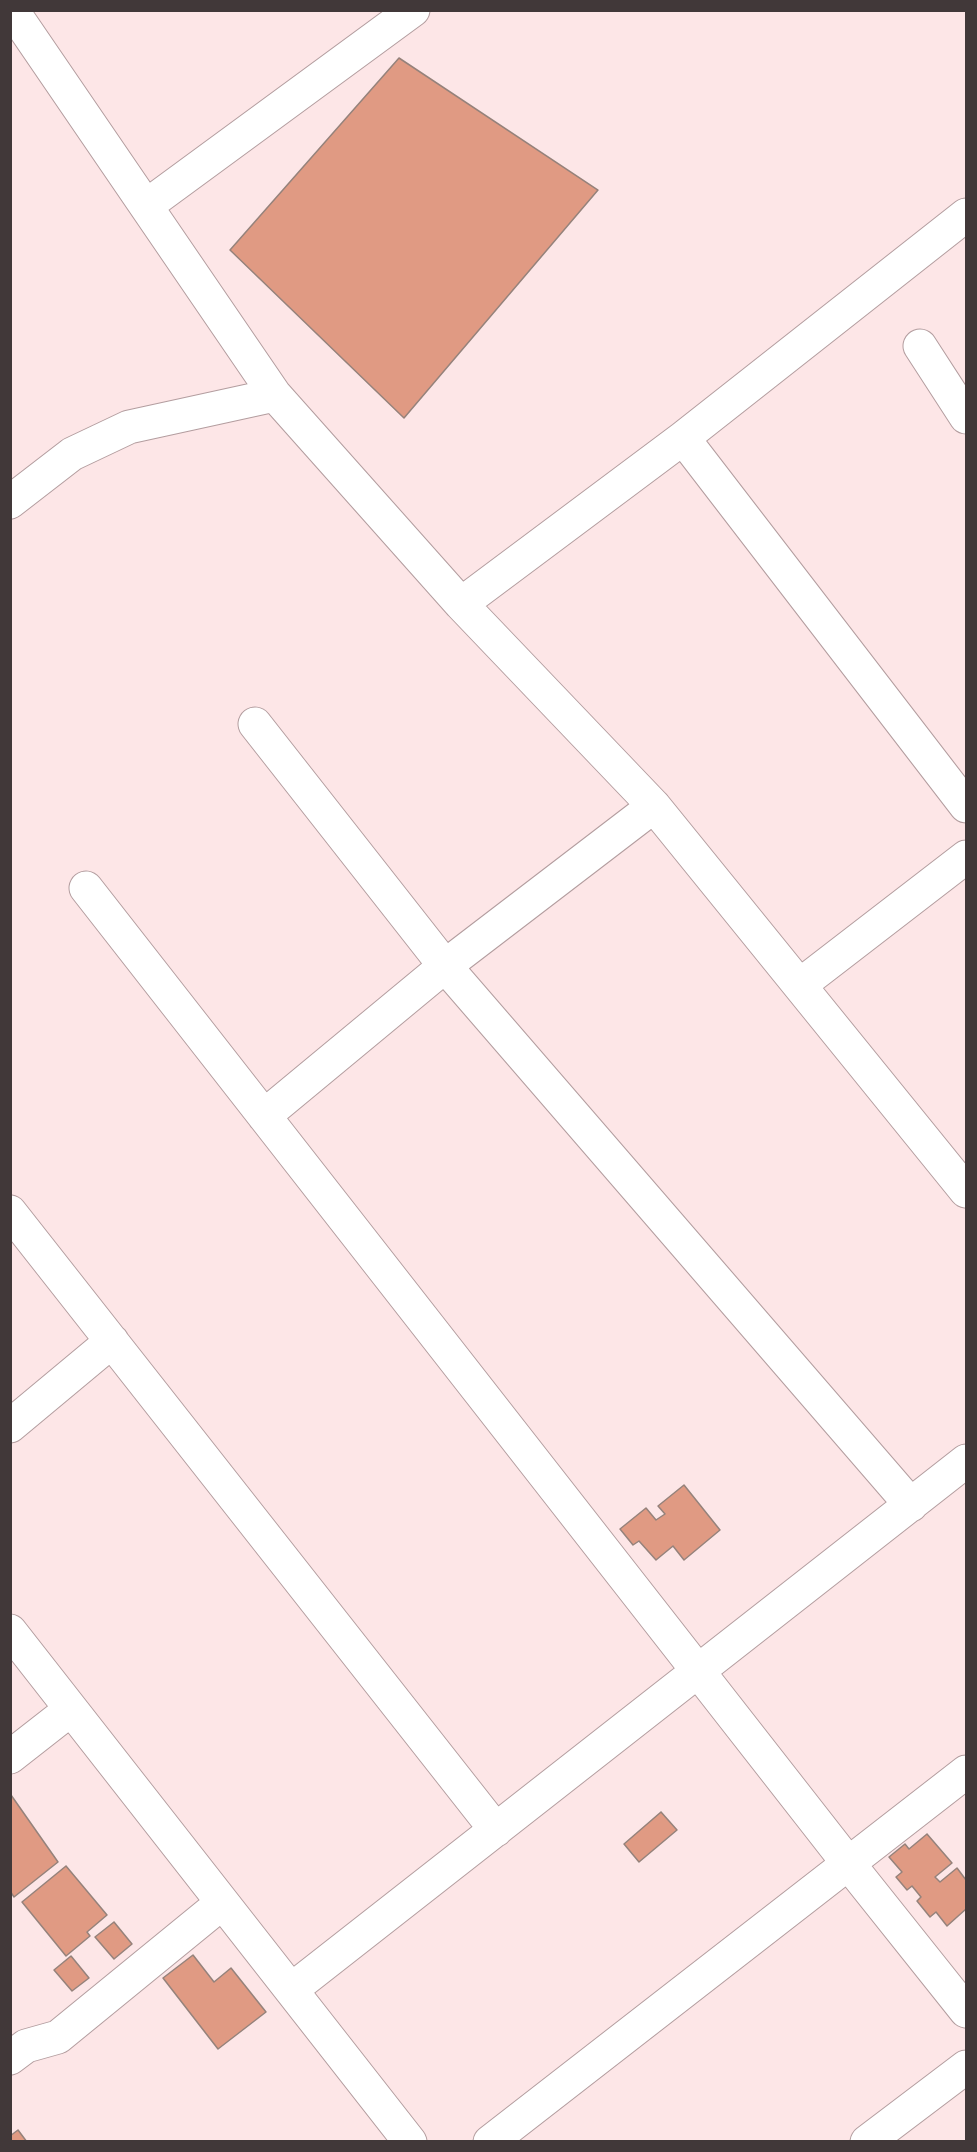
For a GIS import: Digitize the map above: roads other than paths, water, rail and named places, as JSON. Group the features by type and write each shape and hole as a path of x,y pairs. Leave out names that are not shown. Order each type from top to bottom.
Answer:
{"street":[{"path":"12,10 275,395 460,604 654,806 800,985 962,1176"},
{"path":"146,206 413,10"},
{"path":"460,604 683,438 966,215"},
{"path":"920,346 966,417"},
{"path":"10,501 72,454 129,427 275,395"},
{"path":"683,438 966,806"},
{"path":"255,724 445,966 911,1505"},
{"path":"264,1116 445,966 654,806"},
{"path":"800,985 966,857"},
{"path":"86,888 966,2011"},
{"path":"10,1212 496,1830"},
{"path":"10,1426 112,1341"},
{"path":"291,1990 966,1461"},
{"path":"10,1631 410,2142"},
{"path":"10,1757 70,1710"},
{"path":"490,2142 966,1772"},
{"path":"16,2046 58,2037 222,1903"},
{"path":"867,2142 966,2067"}]}
